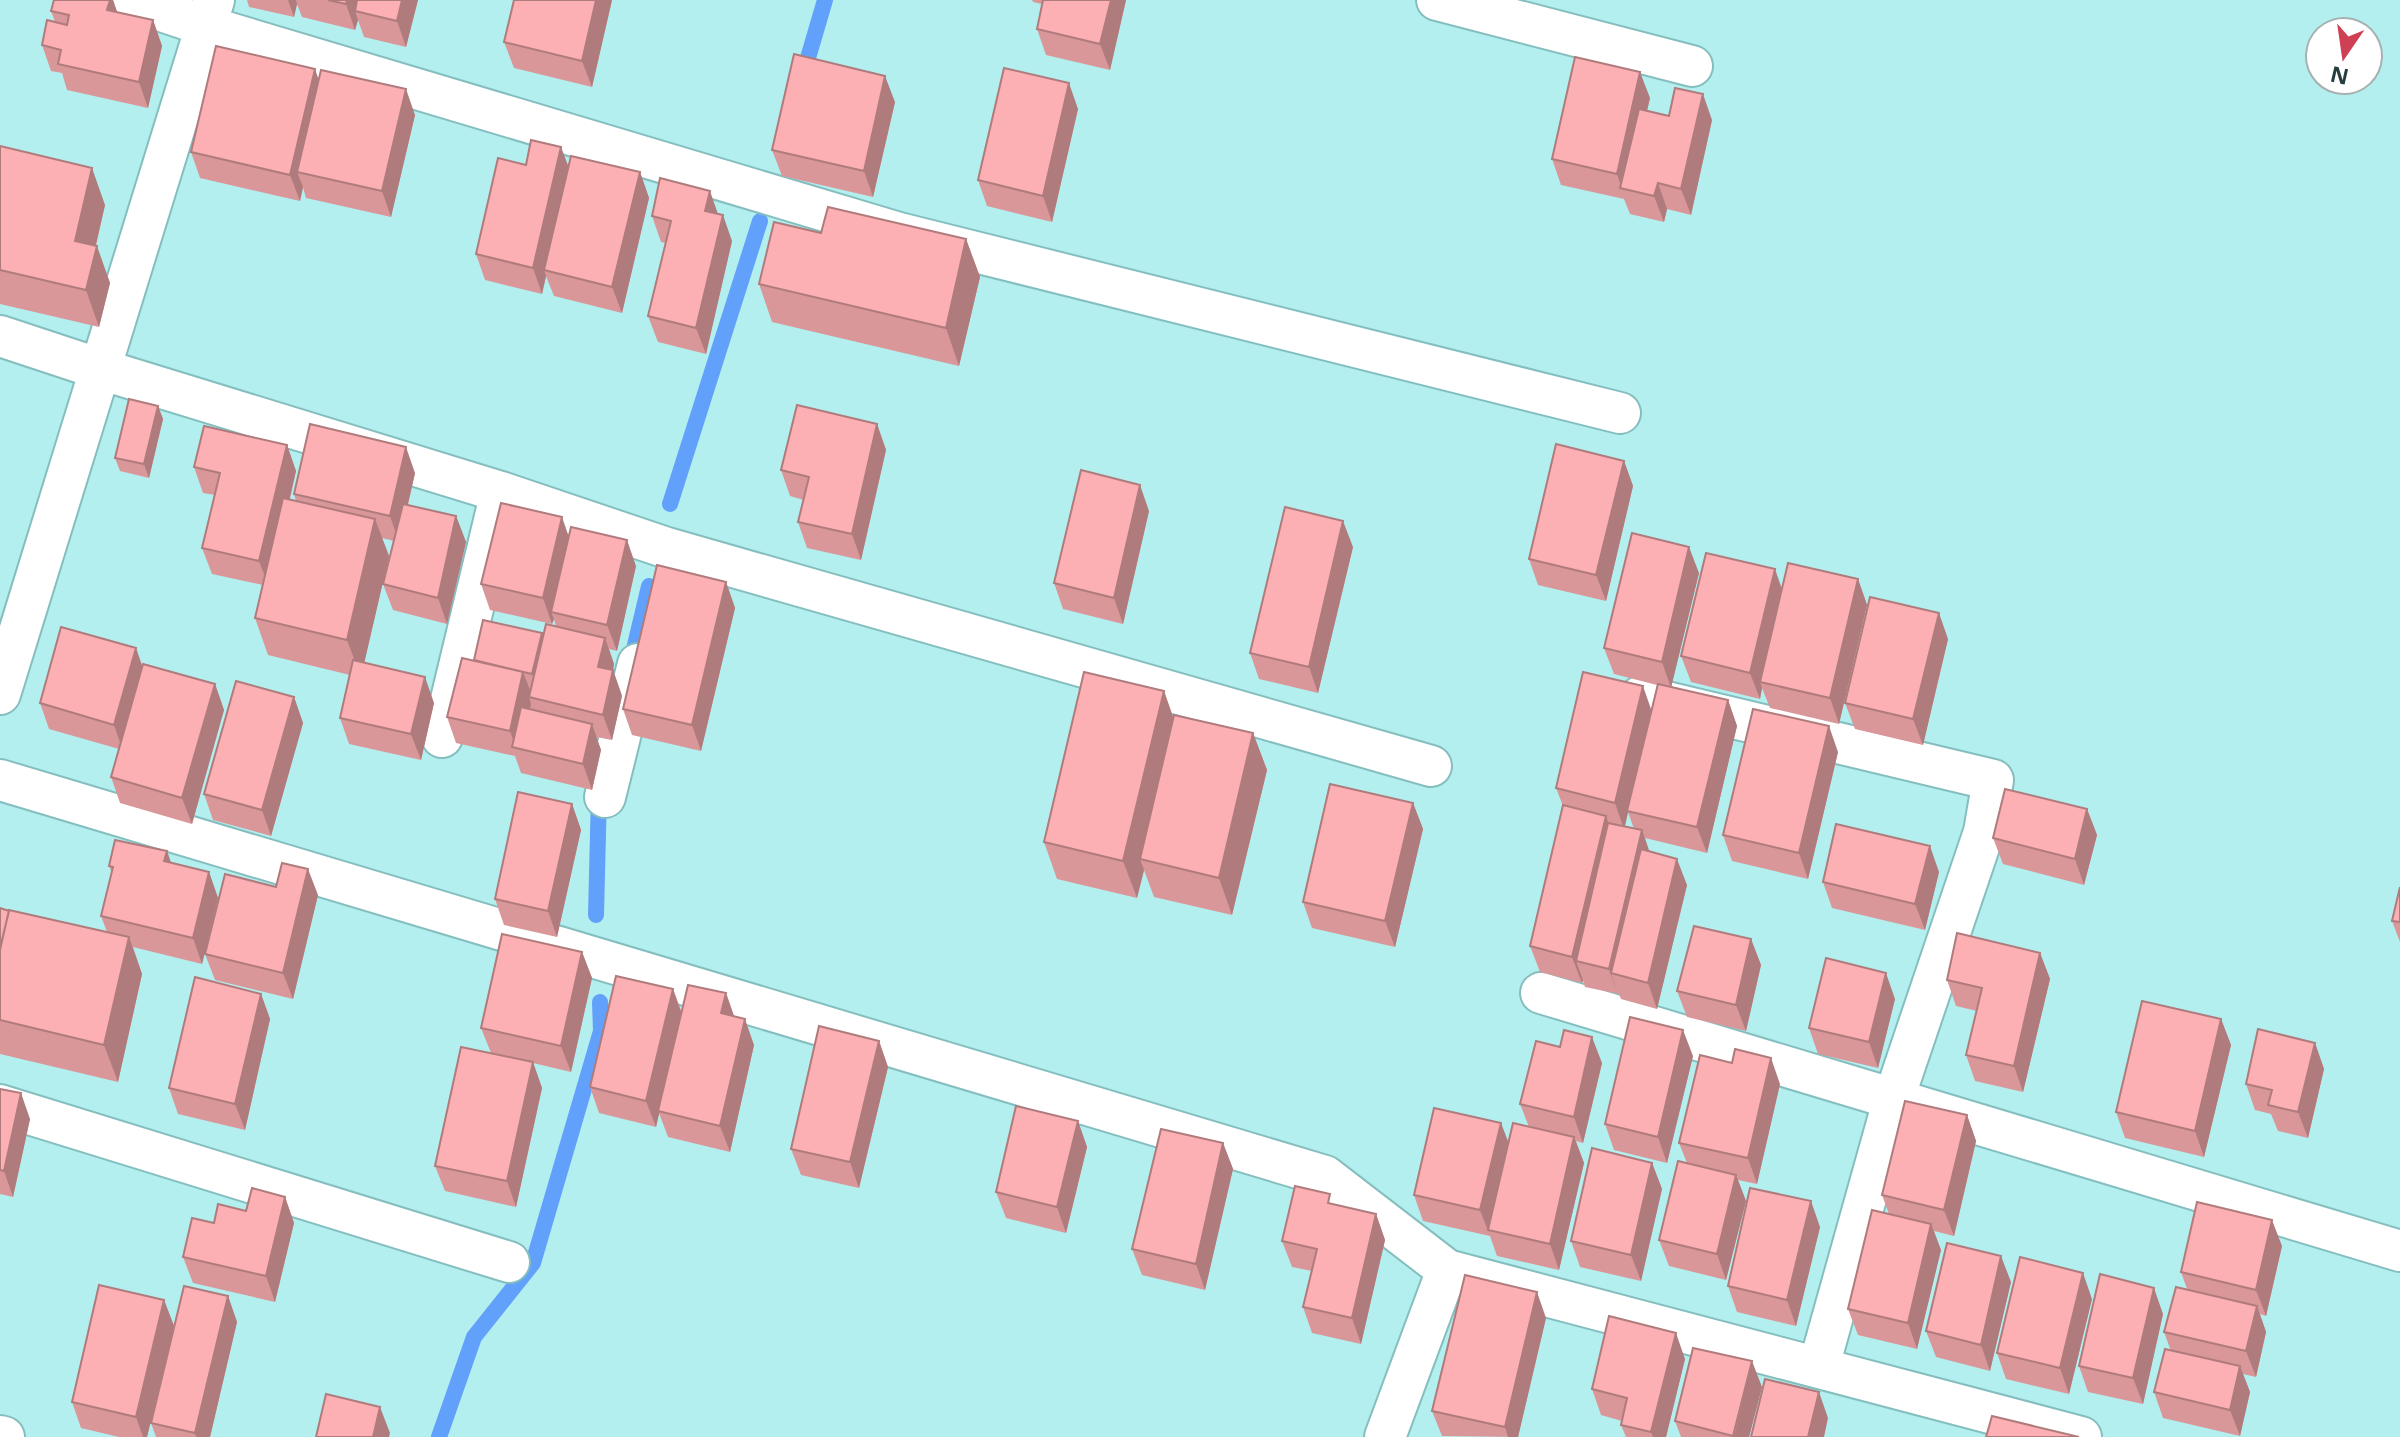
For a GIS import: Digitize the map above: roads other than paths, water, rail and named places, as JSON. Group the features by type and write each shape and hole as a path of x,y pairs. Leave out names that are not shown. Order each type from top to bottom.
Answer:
{"street":[{"path":"129,0 210,13 899,233 1620,413"},
{"path":"1437,0 1692,66"},
{"path":"0,694 210,13"},
{"path":"0,336 501,492 663,562 1431,766"},
{"path":"442,737 501,492"},
{"path":"605,797 645,636"},
{"path":"1641,696 1993,780 1984,832 1894,1098 1819,1366"},
{"path":"0,780 1325,1176 1447,1270 2081,1437"},
{"path":"1541,993 2400,1251"},
{"path":"0,1105 509,1262"},
{"path":"1385,1437 1447,1270"}],"waterway":[{"path":"803,75 825,0"},
{"path":"670,504 760,221"},
{"path":"630,666 649,586"},
{"path":"596,915 599,793"},
{"path":"439,1437 474,1337 533,1263 601,1031 600,1002"}]}
